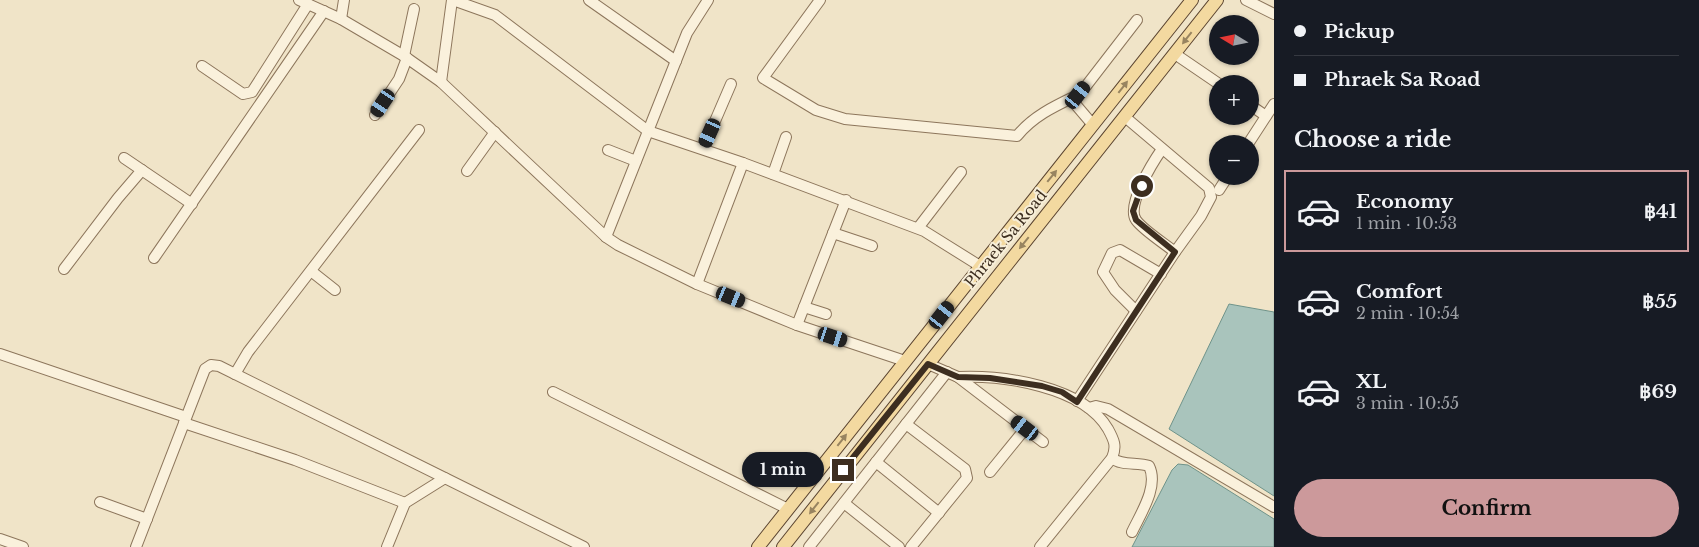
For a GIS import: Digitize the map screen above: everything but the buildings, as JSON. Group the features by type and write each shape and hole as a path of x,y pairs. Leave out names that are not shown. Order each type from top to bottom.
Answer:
{"main road":[{"name":"Phraek Sa Road","path":"758,547 1192,0"},
{"name":"Phraek Sa Road","path":"783,547 1217,0"},
{"path":"1093,125 1109,137"}],"street":[{"path":"341,19 344,0"},
{"path":"441,82 453,0 495,16 648,131 846,200 918,228 980,266"},
{"path":"606,237 687,33 708,0"},
{"path":"820,0 764,78 816,110 845,119 1017,136 1028,122 1078,95 1137,20"},
{"path":"1246,0 1274,14"},
{"path":"202,66 243,94 252,92 303,2 341,19 405,57 441,82 606,237 698,284 797,324 905,361"},
{"path":"593,2 676,61"},
{"path":"375,115 399,78 414,9"},
{"path":"154,258 324,12"},
{"path":"1175,54 1209,77"},
{"path":"703,149 731,84"},
{"path":"1078,95 1076,105 1093,125"},
{"path":"1254,135 1274,104"},
{"path":"1259,111 1266,116"},
{"path":"1077,402 1175,252 1201,216 1211,197 1209,188 1125,117"},
{"path":"235,374 248,352 419,130"},
{"path":"467,170 495,132"},
{"path":"773,174 786,137"},
{"path":"1162,149 1148,170 1133,211 1136,220 1175,252"},
{"path":"608,150 636,161"},
{"path":"124,158 192,204"},
{"path":"698,284 743,163"},
{"path":"64,269 118,198 142,170"},
{"path":"918,228 960,172"},
{"path":"1219,190 1222,185"},
{"path":"797,324 846,200"},
{"path":"833,233 872,246"},
{"path":"1136,311 1115,290 1105,276 1104,267 1112,253 1120,250 1126,252 1161,274"},
{"path":"311,271 335,290"},
{"path":"804,308 826,314"},
{"path":"0,354 295,460 405,503"},
{"path":"136,547 205,369 212,364 584,547"},
{"path":"928,364 958,377 1043,442"},
{"path":"811,546 947,372"},
{"path":"958,377 990,378 1042,386 1062,392 1089,408 1105,425 1114,441 1116,450 1112,458 1040,547"},
{"path":"553,392 788,509"},
{"path":"1089,408 1096,406 1108,409 1274,507"},
{"path":"906,424 965,469 968,474 967,478 939,514 911,547"},
{"path":"990,472 1025,428"},
{"path":"1112,458 1117,462 1144,464 1149,466 1153,474 1152,485 1132,532"},
{"path":"876,462 939,514"},
{"path":"388,547 405,503 445,478"},
{"path":"100,502 147,519"},
{"path":"844,504 899,547"},
{"path":"0,539 23,547"}],"water":[{"path":"1229,304 1274,312 1274,496 1169,429"},
{"path":"1178,464 1188,465 1274,519 1274,547 1132,547 1172,470"}],"route":[{"path":"843,470 928,364 958,377 990,378 1042,386 1062,392 1077,402 1175,252 1136,220 1133,211 1142,186"}]}
